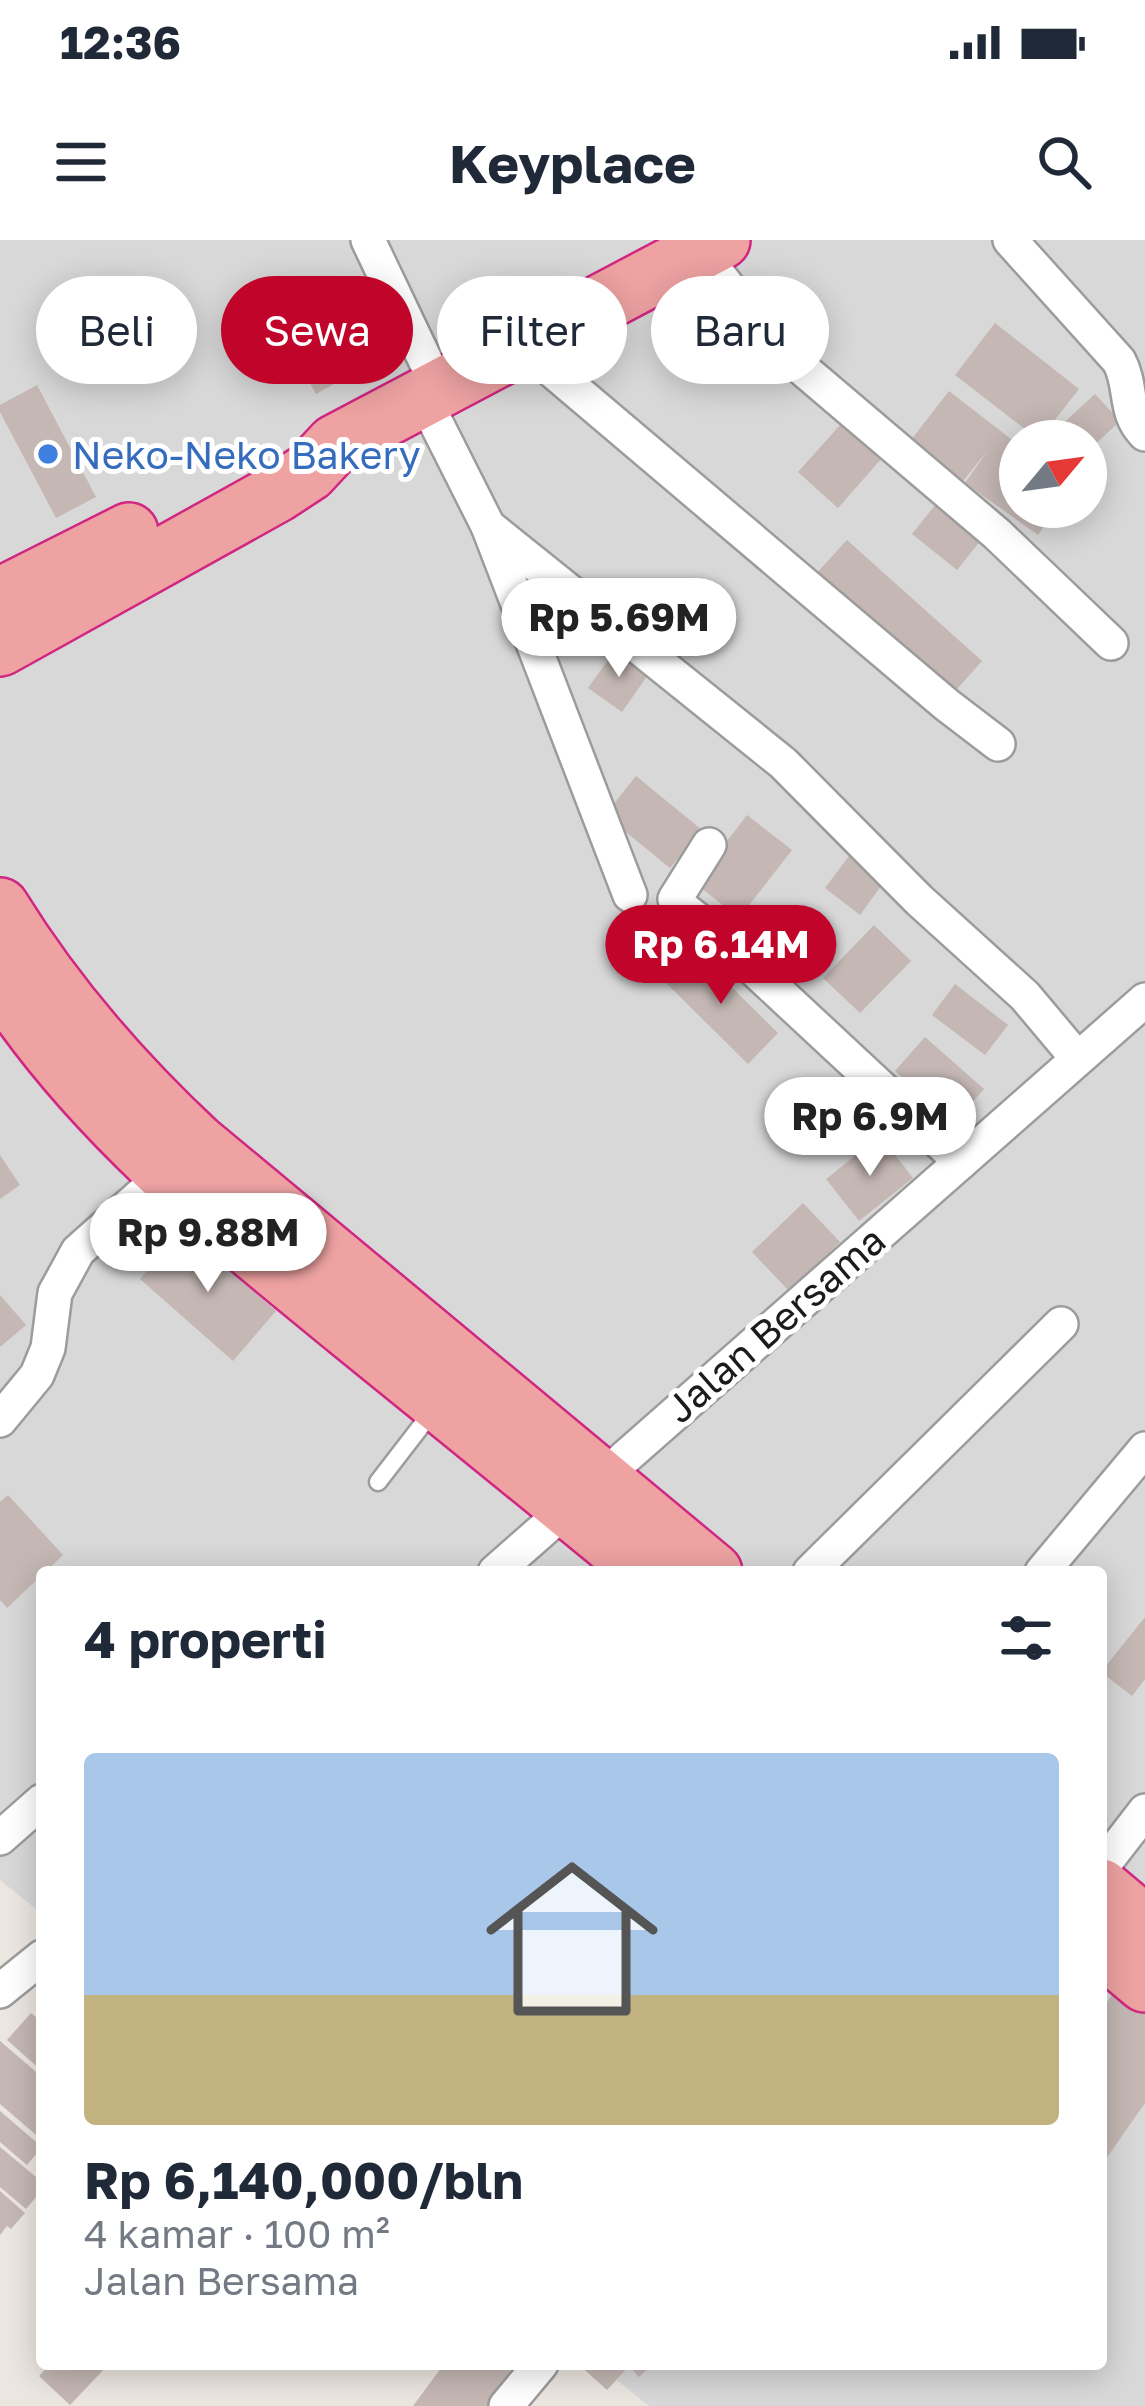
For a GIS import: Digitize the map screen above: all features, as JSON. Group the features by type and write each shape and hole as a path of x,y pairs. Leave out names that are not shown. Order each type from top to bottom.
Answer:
{"highway":[{"path":"627,290 710,246"},
{"path":"0,597 91,574 277,493 309,472 334,444 448,384"},
{"path":"0,579 91,574"},
{"path":"0,647 91,574"},
{"path":"0,678 46,632 91,574"},
{"path":"5,931 119,1067 181,1158 440,1403 703,1566"},
{"path":"181,1158 582,1492 641,1566"},
{"path":"1107,1893 1145,1925"},
{"path":"1107,1951 1145,1983"}],"street":[{"path":"368,240 488,526 630,896"},
{"path":"1010,240 1119,361 1127,382 1129,412 1145,434"},
{"path":"710,246 742,305 804,370 997,534 1111,643"},
{"path":"568,384 998,744"},
{"path":"488,526 783,763 919,900 1024,996 1077,1058"},
{"path":"710,845 675,899 677,904 716,934 961,1162"},
{"name":"Jalan Bersama","path":"501,1566 1145,1000"},
{"path":"0,1420 37,1375 47,1348 55,1293 78,1251 181,1158"},
{"path":"816,1566 1061,1324"},
{"path":"1047,1566 1145,1449"},
{"path":"0,1838 36,1806"},
{"path":"1107,1860 1144,1814"},
{"path":"0,1991 36,1962"},
{"path":"506,2406 536,2370"}],"lane":[{"path":"378,1482 440,1403"}],"shaded area":[{"path":"0,240 1145,240 1145,2406 649,2406 604,2370 1107,2370 1107,1566 36,1566 36,1909 0,1880"}],"building":[{"path":"995,323 1079,389 1055,420 1013,420 955,375"},
{"path":"310,384 334,384 316,394"},
{"name":"Neko-Neko Bakery","path":"37,385 96,497 56,518 0,412 0,405"},
{"path":"949,391 999,430 999,507 965,483 988,450 963,481 911,440"},
{"path":"1095,394 1120,421 1107,433 1107,420 1067,420"},
{"path":"850,414 890,449 838,508 798,472"},
{"path":"940,499 985,535 957,570 912,534"},
{"path":"847,540 982,661 949,698 814,576"},
{"path":"616,649 650,672 622,712 588,688"},
{"path":"636,776 702,830 670,868 605,815"},
{"path":"747,815 792,850 739,918 695,883"},
{"path":"852,852 887,878 860,915 825,888"},
{"path":"874,925 911,961 860,1013 823,978"},
{"path":"694,950 778,1033 748,1064 664,981"},
{"path":"955,984 1008,1025 985,1055 932,1015"},
{"path":"925,1037 984,1089 954,1123 895,1071"},
{"path":"880,1136 913,1178 859,1221 826,1179"},
{"path":"0,1155 20,1185 0,1199"},
{"path":"803,1203 840,1242 789,1291 752,1252"},
{"path":"183,1230 276,1311 233,1361 140,1279"},
{"path":"0,1295 26,1325 0,1347"},
{"path":"8,1495 63,1555 51,1566 36,1566 36,1581 7,1608 0,1600 0,1502"},
{"path":"1145,1617 1145,1679 1132,1696 1107,1677 1107,1664"},
{"path":"1115,1991 1145,2012 1145,2103 1107,2157 1107,2002"},
{"path":"31,2013 36,2017 36,2066 7,2040"},
{"path":"0,2041 36,2072 36,2135 0,2104"},
{"path":"0,2111 36,2142 36,2154 27,2165 0,2142"},
{"path":"0,2147 36,2177 36,2197 26,2209 0,2187"},
{"path":"0,2191 25,2213 0,2235"},
{"path":"44,2370 103,2370 70,2405 39,2376"},
{"path":"440,2370 519,2370 492,2406 413,2406"},
{"path":"585,2370 625,2370 607,2390"}],"place":[{"name":"Neko-Neko Bakery","path":"48,454"}]}
